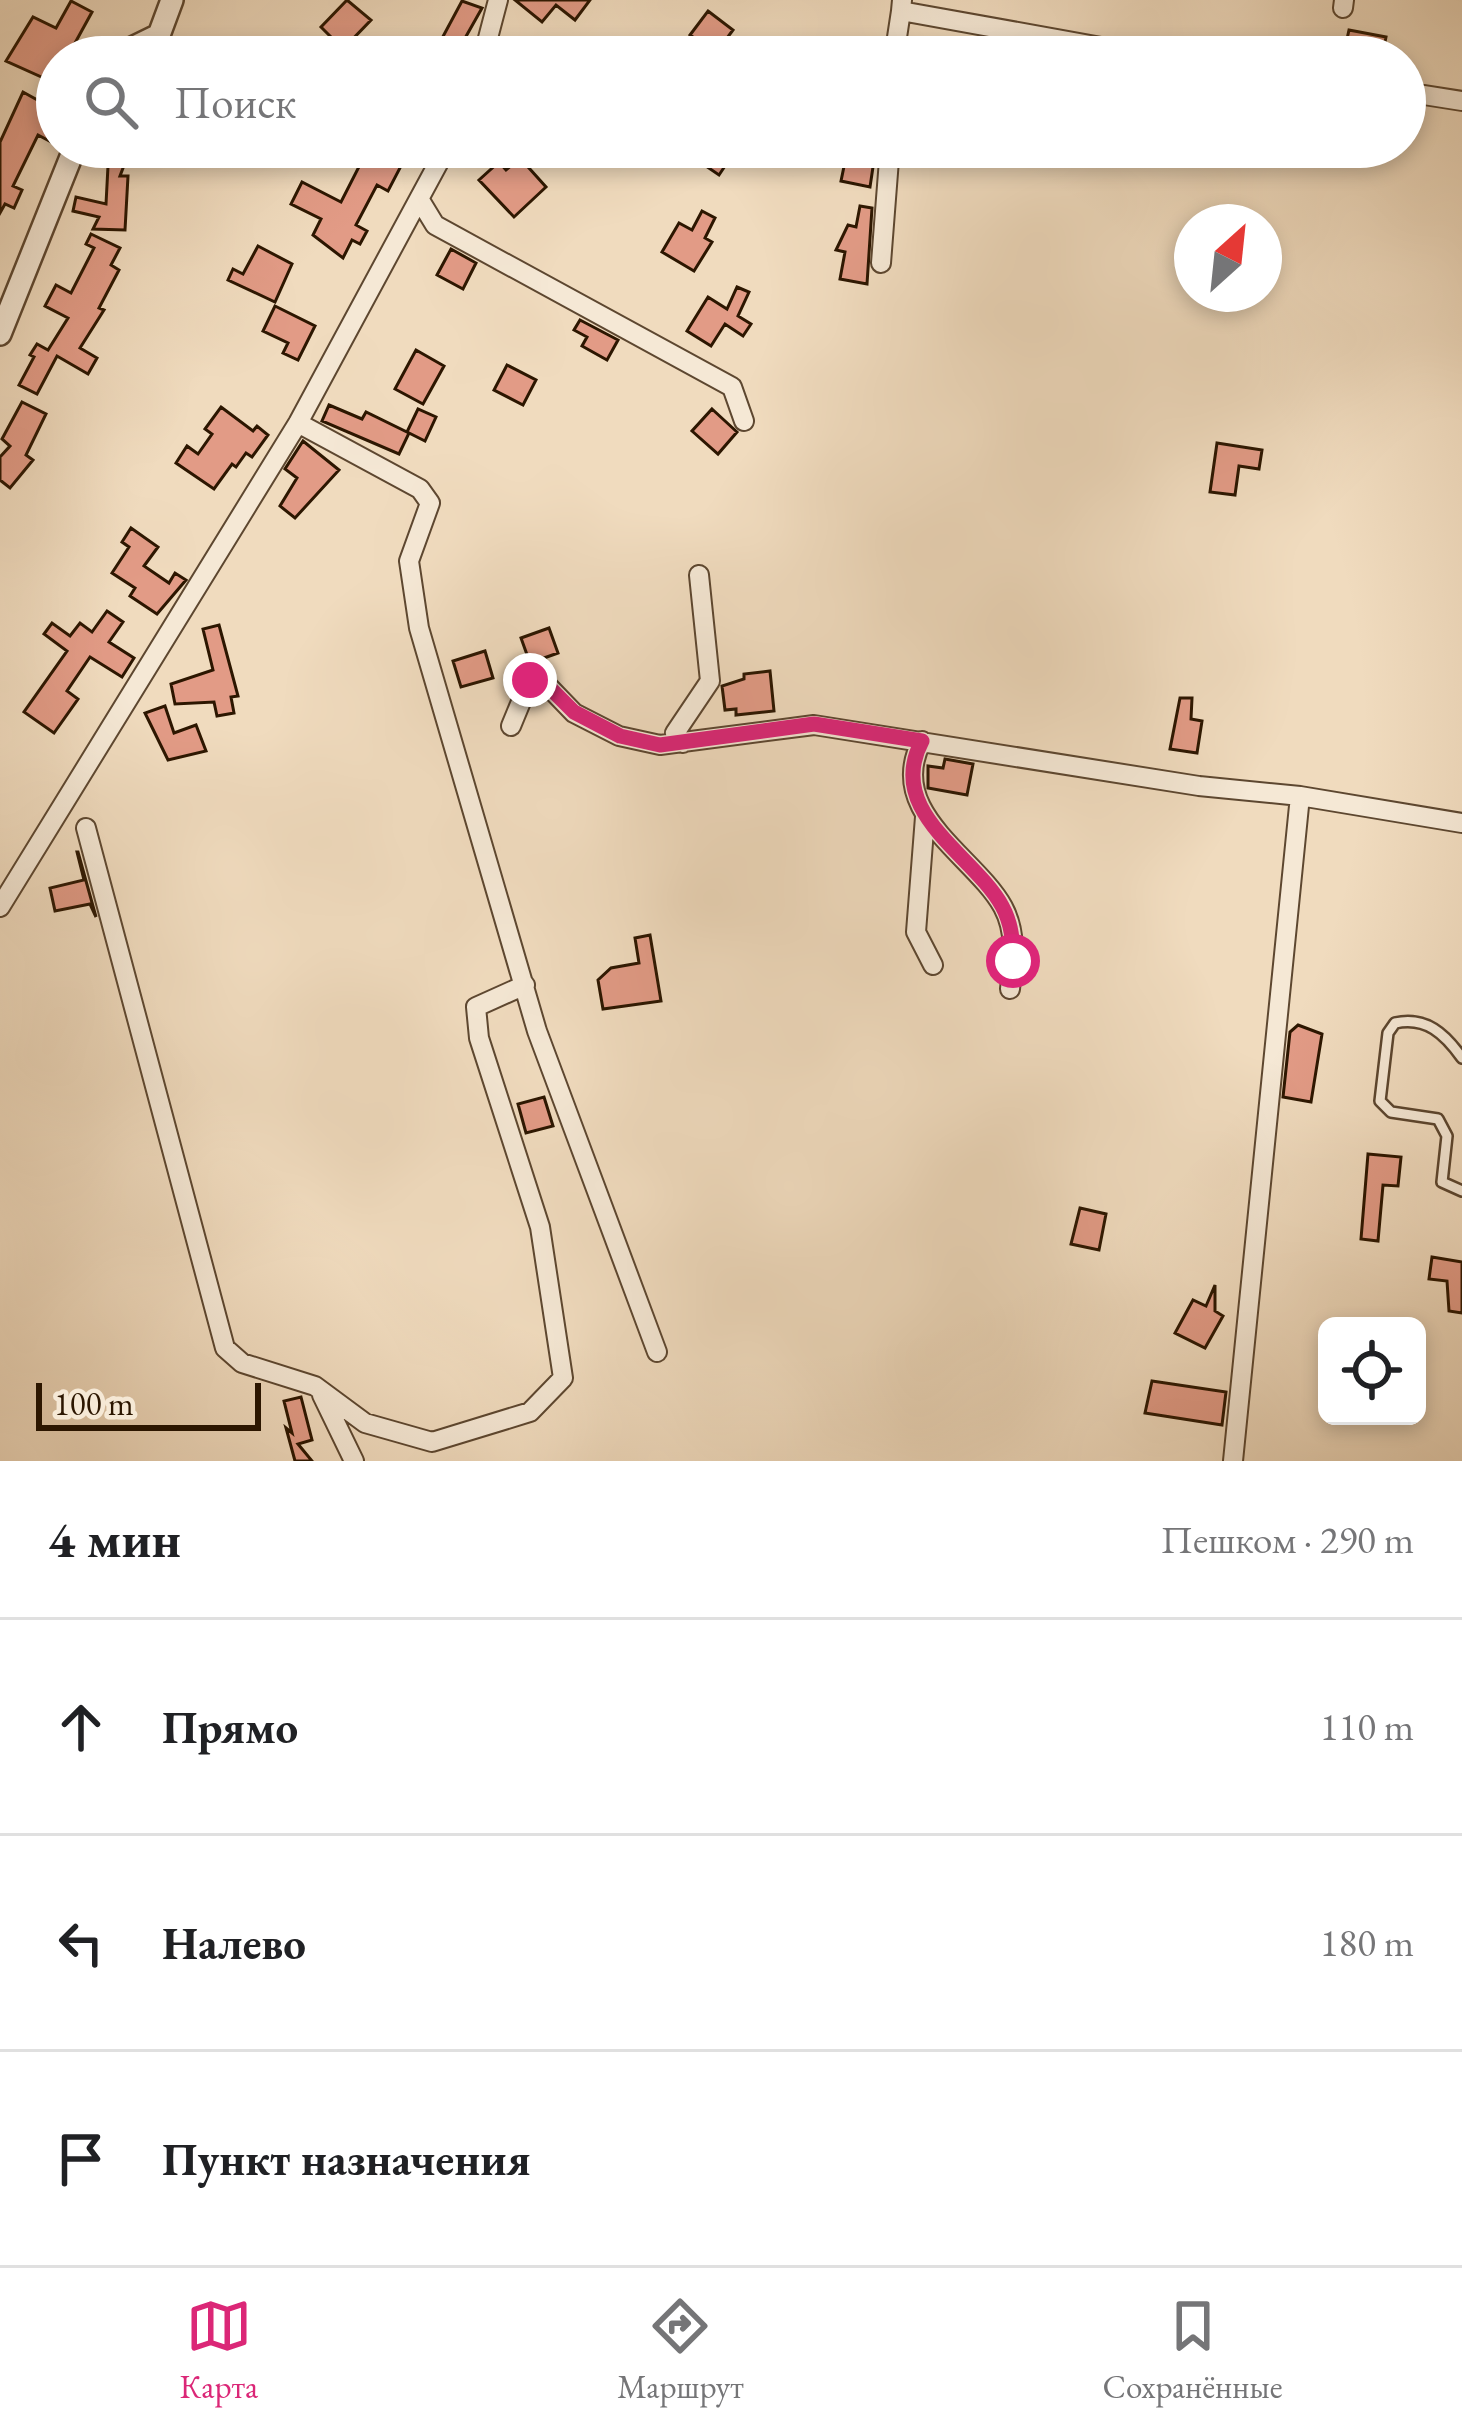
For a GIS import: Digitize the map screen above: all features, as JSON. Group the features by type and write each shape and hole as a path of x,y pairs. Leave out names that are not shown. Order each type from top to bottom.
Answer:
{"street":[{"path":"157,36 172,0"},
{"path":"489,36 498,0"},
{"path":"897,36 902,6 1050,36"},
{"path":"1426,95 1462,101"},
{"path":"0,334 67,168"},
{"path":"0,907 298,423 437,168"},
{"path":"881,263 888,168"},
{"path":"421,202 435,226 732,387 744,421"},
{"path":"298,423 420,489 430,503 409,561 408,579 525,986 605,1223 656,1352"},
{"path":"683,743 675,733 678,723 710,681 699,575"},
{"path":"511,726 530,680 546,684 574,712 620,736 683,743 814,724 1462,824"},
{"path":"922,741 914,772 925,817 916,932 932,965"},
{"path":"1232,1461 1300,796"},
{"path":"925,817 984,879 1004,909 1013,935 1010,989"},
{"path":"86,828 226,1348 242,1363 315,1386 365,1424 432,1442 530,1412 562,1378 540,1228 511,1146 477,1023 476,1007 525,986"},
{"path":"322,1394 354,1461"}],"lane":[{"path":"1462,1058 1447,1036 1423,1022 1395,1023 1388,1033 1381,1101 1390,1112 1438,1119 1447,1136 1442,1182 1462,1191"}],"building":[{"path":"347,0 371,20 356,36 330,36 321,27"},
{"path":"515,0 590,0 575,20 556,5 542,22"},
{"path":"71,1 92,12 79,36 36,36 36,75 6,61 33,17 56,28"},
{"path":"462,1 482,8 466,36 443,36"},
{"path":"708,11 733,30 729,36 690,35"},
{"path":"1349,30 1381,36 1348,36"},
{"path":"23,92 36,99 36,139 13,186 22,190 14,208 5,204 0,213 0,142"},
{"path":"108,168 123,168 120,176 128,176 125,230 93,229 99,217 73,211 76,197 106,204"},
{"path":"358,168 400,168 388,191 377,185 356,225 367,231 360,244 352,240 343,258 313,235 321,219 291,204 302,182 341,202"},
{"path":"492,168 529,168 546,187 514,217 479,180"},
{"path":"844,168 873,168 870,187 841,181"},
{"path":"860,206 872,208 867,284 840,279 845,252 836,250 848,225 856,227"},
{"path":"702,211 715,218 705,238 712,242 694,271 662,252 679,223 692,230"},
{"path":"91,234 120,248 111,265 119,270 99,308 104,310 80,348 97,358 88,374 57,356 37,394 19,385 34,357 30,355 37,344 48,350 68,318 45,306 56,285 71,293 94,248 86,244"},
{"path":"258,246 292,264 275,302 228,280 233,269 243,274"},
{"path":"451,249 476,263 463,289 437,275"},
{"path":"737,287 749,292 738,316 751,324 743,336 725,324 711,346 687,331 708,297 727,309"},
{"path":"275,306 315,326 298,360 283,353 288,343 263,331"},
{"path":"580,320 618,340 607,360 582,346 587,337 574,330"},
{"path":"416,350 444,366 423,404 395,389"},
{"path":"507,365 536,380 523,405 494,390"},
{"path":"22,402 46,414 26,455 33,460 10,488 0,480 0,457 10,446 2,439"},
{"path":"329,405 362,419 366,412 407,432 418,409 436,417 425,441 409,433 399,454 322,421"},
{"path":"221,407 253,431 257,426 268,435 252,457 246,453 236,467 232,464 214,489 176,463 187,446 198,454 212,434 205,429"},
{"path":"712,409 737,432 718,454 692,431"},
{"path":"303,441 339,470 295,518 280,506 297,478 285,469"},
{"path":"1217,443 1262,450 1259,469 1239,466 1235,495 1210,492"},
{"path":"131,528 158,547 144,566 169,583 175,573 186,580 157,614 130,596 135,588 112,573 129,547 122,542"},
{"path":"107,611 123,622 109,642 134,658 122,677 90,657 67,691 78,699 54,733 24,712 67,651 44,634 52,623 70,636 80,623 92,632"},
{"path":"219,625 238,696 231,697 234,713 217,716 214,702 175,704 171,684 213,670 203,629"},
{"path":"549,628 558,653 530,663 521,638"},
{"path":"485,651 493,678 461,687 453,661"},
{"path":"770,671 774,711 736,715 736,709 725,710 722,686 744,679 744,674"},
{"path":"1180,698 1192,698 1191,719 1202,721 1197,753 1170,749"},
{"path":"165,706 174,733 196,725 206,751 168,760 145,713"},
{"path":"945,759 973,764 967,795 928,788 928,766 943,768"},
{"path":"77,852 96,917 90,904 55,911 50,888 84,880"},
{"path":"650,935 661,1001 603,1009 598,980 611,968 639,963 635,938"},
{"path":"1298,1025 1322,1034 1311,1102 1283,1097 1290,1032"},
{"path":"544,1097 553,1126 526,1133 518,1104"},
{"path":"1368,1154 1401,1157 1398,1186 1383,1185 1378,1241 1361,1239"},
{"path":"1080,1208 1106,1214 1099,1250 1071,1244"},
{"path":"1432,1257 1462,1262 1462,1313 1449,1311 1447,1281 1429,1279"},
{"path":"1215,1285 1215,1311 1223,1316 1205,1348 1175,1333 1193,1300 1206,1306"},
{"path":"1152,1381 1226,1392 1222,1425 1145,1413"},
{"path":"301,1397 312,1440 298,1444 312,1461 295,1461 286,1428 292,1433 284,1401"}],"route":[{"path":"530,680 546,684 574,712 620,736 660,745 739,738 814,724 864,736 922,741 914,772 925,817 954,854 984,879 1004,909 1013,935 1013,961"}]}
